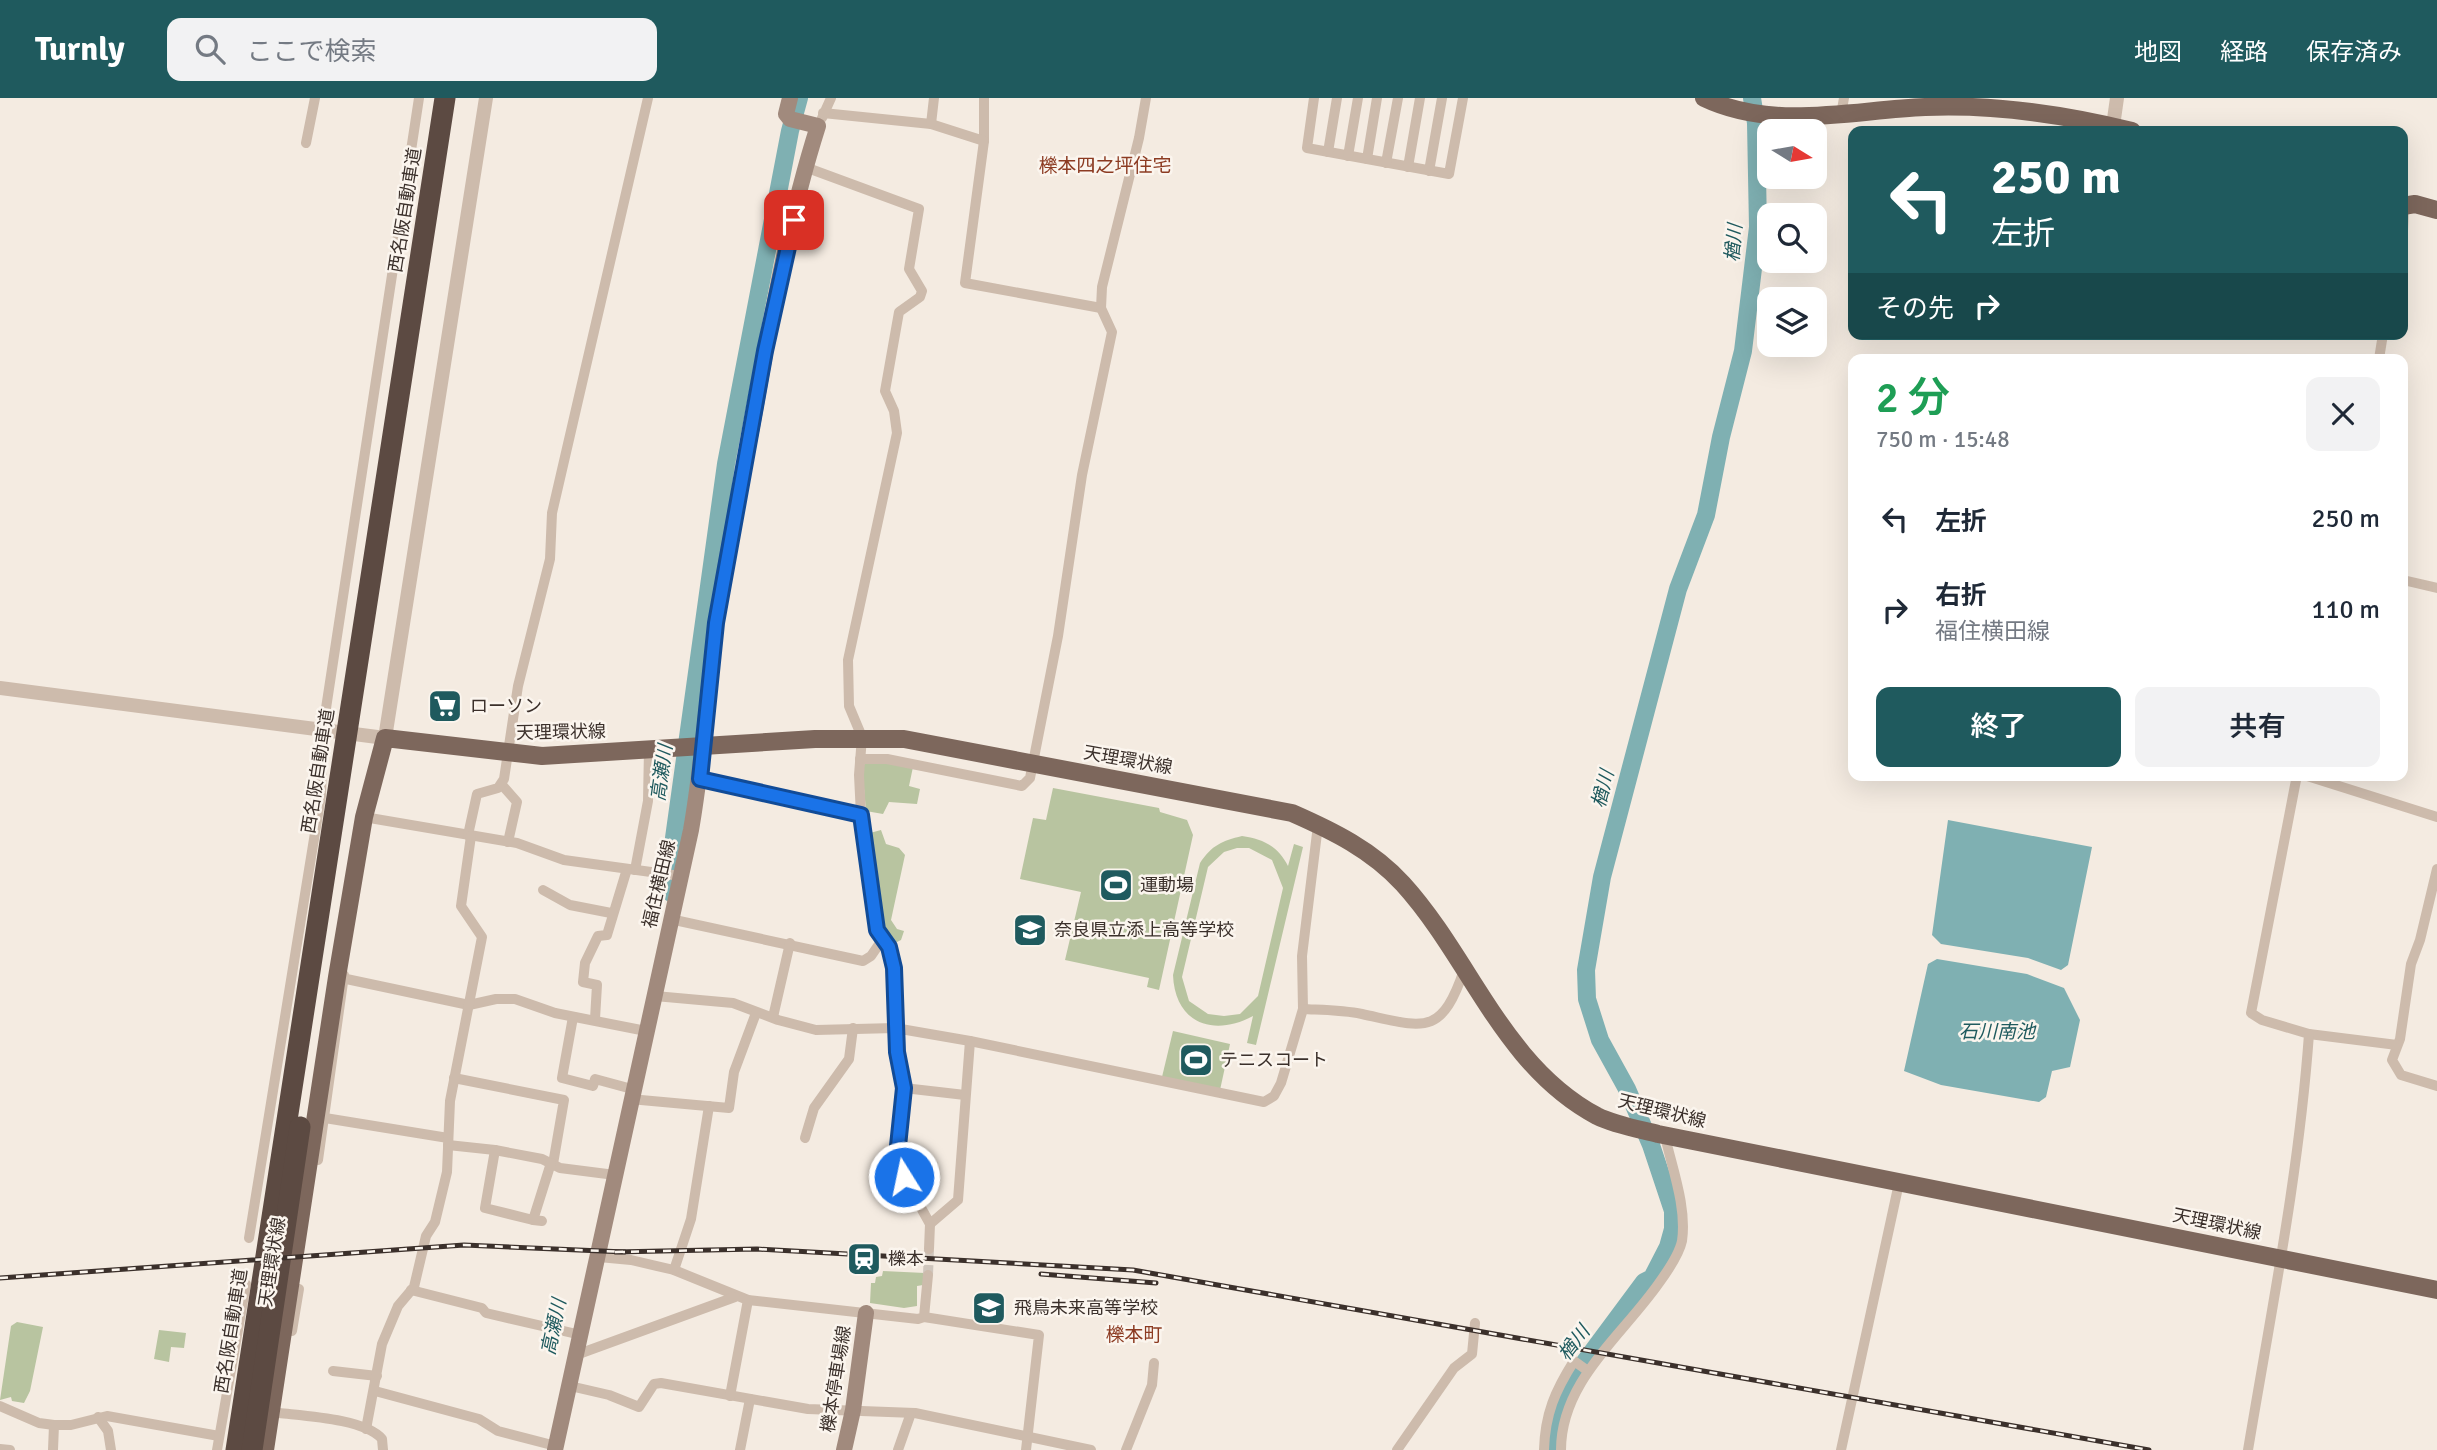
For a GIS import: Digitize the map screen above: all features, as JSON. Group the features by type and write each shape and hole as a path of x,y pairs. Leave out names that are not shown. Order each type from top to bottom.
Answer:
{"highway":[{"name":"西名阪自動車道","path":"252,1450 445,98"},
{"name":"西名阪自動車道","path":"227,1443 360,696 459,98"}],"main road":[{"path":"790,98 786,114 790,119 816,121"},
{"path":"1712,99 1742,111 1762,115 1842,106 1921,103 2006,107 2108,126"},
{"name":"福住横田線","path":"555,1448 599,1257 611,1174 655,996 700,779 701,746 716,623 765,351 816,121"},
{"path":"2408,206 2415,204 2437,210"},
{"name":"天理環状線","path":"265,1450 321,1117 341,978 343,941 365,817 385,738 542,756 862,737 904,739 1292,813 1351,841 1404,886 1538,1073 1565,1096 1598,1117 1661,1135 2437,1290"},
{"name":"櫟本停車場線","path":"844,1450 853,1410 866,1313"}],"street":[{"path":"306,143 315,98"},
{"path":"249,1238 321,796 323,729 419,98"},
{"path":"0,688 385,738 486,98"},
{"path":"502,785 518,686 550,559 552,513 648,98"},
{"path":"816,121 831,98"},
{"path":"931,124 933,98"},
{"path":"984,98 984,141 965,284 1101,308"},
{"path":"860,758 887,759 1021,786 1030,778 1058,636 1082,475 1112,332 1101,308 1101,287 1139,138 1146,98"},
{"path":"1314,98 1307,148 1449,174 1463,98"},
{"path":"1328,152 1337,98"},
{"path":"1348,156 1358,98"},
{"path":"1367,159 1377,98"},
{"path":"1386,163 1398,98"},
{"path":"1408,167 1420,98"},
{"path":"1429,171 1442,98"},
{"path":"2113,126 2117,98"},
{"path":"816,121 931,124 984,141"},
{"path":"805,167 919,209 909,269 922,291 919,297 899,312 886,391 894,411 897,433 848,660 849,706 862,737 861,815 877,930 884,937 894,968 895,1028 904,1088 898,1146 904,1177 930,1224 929,1249"},
{"path":"2408,581 2437,588"},
{"path":"594,1019 597,985 583,982 585,963 598,936 607,935 611,913 631,869 648,801 649,749"},
{"path":"700,779 861,815"},
{"path":"2296,781 2251,1013 2262,1020 2309,1034 2397,1045"},
{"path":"2323,781 2437,817"},
{"path":"366,1429 382,1344 398,1306 411,1290 426,1236 435,1222 441,1185 447,1172 454,1078 482,937 462,912 461,906 470,835 477,794 502,785"},
{"path":"502,785 517,802 508,842"},
{"path":"365,817 508,842 564,860 680,876"},
{"path":"655,996 733,1003 747,1006 755,1013 816,1030 895,1028 970,1041 1264,1102 1274,1096 1281,1083 1303,1009 1302,956 1318,825"},
{"path":"2437,869 2420,940 2410,964 2405,1010 2392,1060 2401,1075 2437,1086"},
{"path":"543,890 570,905 611,913"},
{"path":"670,919 863,961 871,956 884,937"},
{"path":"773,1017 790,943"},
{"path":"1303,1009 1358,1013 1412,1026 1426,1023 1442,1016 1455,998 1464,970"},
{"path":"341,978 470,1005 496,999 515,999 573,1017 646,1031"},
{"path":"573,1017 562,1078 593,1086 595,1079 631,1094 729,1108 734,1072 755,1013"},
{"path":"805,1138 814,1108 849,1059 853,1028"},
{"path":"2248,1450 2295,1169 2309,1034"},
{"path":"930,1224 958,1200 970,1041"},
{"path":"454,1078 564,1100 537,1221 485,1208 495,1150"},
{"path":"904,1088 965,1095"},
{"path":"674,1270 691,1219 709,1106"},
{"path":"306,1230 321,1117 495,1150 577,1171 611,1174"},
{"path":"1560,1450 1569,1401 1588,1371 1633,1320 1665,1275 1682,1243 1682,1216 1661,1135"},
{"path":"1841,1450 1899,1183"},
{"path":"599,1257 631,1260 674,1270 735,1297 748,1300 918,1320 924,1317 1039,1335 1026,1450"},
{"path":"924,1317 928,1275"},
{"path":"217,1450 227,1443 246,1284"},
{"path":"273,1450 299,1289"},
{"path":"411,1290 482,1308 486,1313 581,1335"},
{"path":"576,1355 735,1297"},
{"path":"730,1396 748,1300"},
{"path":"1397,1450 1454,1368 1472,1354 1475,1323"},
{"path":"1544,1450 1549,1407 1557,1387 1574,1361 1588,1371"},
{"path":"1126,1450 1152,1385 1154,1363"},
{"path":"333,1371 377,1376"},
{"path":"570,1387 609,1395 639,1408 654,1384 660,1383 808,1409 848,1413 853,1410 911,1413 1027,1438 1054,1440 1091,1450"},
{"path":"375,1391 478,1419 498,1431 555,1448"},
{"path":"740,1450 750,1399"},
{"path":"0,1406 39,1423 71,1425 107,1416 227,1443"},
{"path":"279,1413 332,1419 366,1429 377,1433 383,1450"},
{"path":"898,1450 911,1413"},
{"path":"98,1417 108,1431 111,1450"},
{"path":"53,1450 54,1425"},
{"path":"0,1449 10,1450"}],"green space":[{"path":"869,761 913,767 909,786 920,789 917,804 889,802 883,814 866,811 862,766"},
{"name":"運動場","path":"1053,788 1159,808 1160,812 1187,820 1193,835 1159,990 1147,987 1149,978 1065,960 1081,892 1020,879 1033,818 1046,820"},
{"path":"881,830 886,844 899,848 905,855 891,920 897,929 904,931 901,940 893,944 881,928 870,833"},
{"path":"1242,836 1269,845 1280,853 1288,866 1294,844 1303,847 1256,1045 1247,1043 1253,1016 1224,1025 1211,1025 1199,1022 1189,1015 1175,992 1173,975 1200,863 1213,848","holes":["1249,848 1272,860 1283,888 1258,996 1240,1014 1208,1014 1189,1001 1182,977 1208,867 1224,852"]},
{"name":"テニスコート","path":"1173,1031 1230,1044 1220,1090 1162,1077"},
{"path":"883,1271 925,1273 923,1285 917,1286 917,1306 904,1308 870,1303 871,1283 875,1283 876,1277 882,1276"},
{"path":"17,1322 43,1327 30,1391 24,1403 12,1401 11,1397 0,1400 11,1326"},
{"path":"159,1330 186,1333 184,1348 171,1347 169,1362 154,1359"}],"water":[{"path":"1948,820 2092,847 2068,965 2061,970 2028,958 1941,944 1932,935"},
{"name":"石川南池","path":"1937,959 2027,974 2064,988 2080,1020 2070,1067 2052,1071 2046,1097 2039,1102 1941,1085 1904,1071 1928,964"}],"waterway":[{"name":"高瀬川","path":"671,893 674,838 726,464 790,131 799,98"},
{"name":"楢川","path":"1553,1450 1558,1405 1569,1383 1644,1282 1652,1278 1668,1247 1673,1229 1673,1211 1651,1145 1627,1089 1600,1040 1587,999 1586,970 1602,877 1678,589 1706,515 1721,437 1743,351 1758,227 1756,123 1752,98"}],"tunnel":[{"path":"928,1275 929,1249"}],"railway":[{"path":"0,1278 464,1245 625,1252"},
{"path":"615,1252 757,1249 1133,1270 2149,1450"},
{"path":"1041,1274 1156,1283"}],"place":[{"name":"ローソン","path":"445,706"},
{"name":"運動場","path":"1116,885"},
{"name":"奈良県立添上高等学校","path":"1030,930"},
{"name":"テニスコート","path":"1196,1060"},
{"name":"櫟本","path":"864,1259"},
{"name":"飛鳥未来高等学校","path":"989,1308"}],"district":[{"name":"櫟本四之坪住宅","path":"1105,166"},
{"name":"櫟本町","path":"1134,1335"}],"route":[{"path":"794,220 765,351 716,623 700,779 861,815 877,930 889,947 894,968 897,1052 904,1088 898,1146 904,1177"}]}
